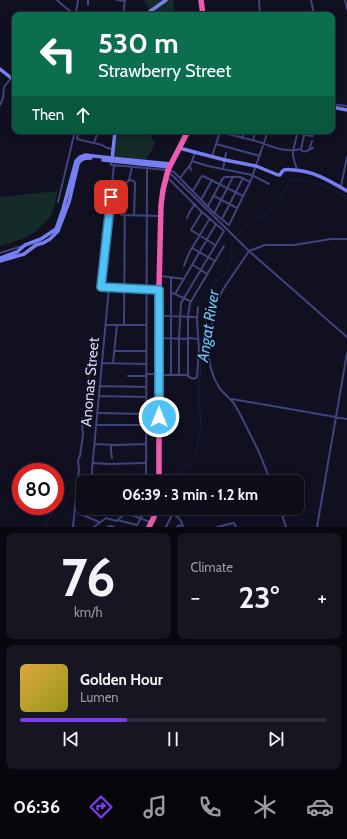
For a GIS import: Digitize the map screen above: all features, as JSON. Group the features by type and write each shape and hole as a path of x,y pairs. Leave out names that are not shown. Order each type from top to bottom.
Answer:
{"highway":[{"path":"201,0 203,12"},
{"path":"159,475 160,216 162,198 169,170 186,134"},
{"path":"150,525 154,515"}],"main road":[{"path":"149,12 166,0"},
{"path":"0,69 11,78"},
{"path":"335,108 347,110"},
{"path":"112,160 115,134"},
{"path":"179,148 211,157 256,166 278,175 284,170 296,170 314,174 347,191"},
{"path":"0,258 17,252 25,245 41,239 56,229 71,181 74,165 80,157 85,155 169,170"},
{"path":"0,261 24,254 36,245 47,241 58,231 69,202 80,160 86,158 112,160"}],"street":[{"path":"57,0 71,12"},
{"path":"76,12 78,0"},
{"path":"88,0 88,5"},
{"path":"117,0 125,0 123,12"},
{"path":"259,0 260,12"},
{"path":"311,0 313,12"},
{"path":"345,0 347,9"},
{"path":"0,105 4,94 4,87 11,78"},
{"path":"335,104 347,106"},
{"path":"58,202 75,134"},
{"path":"76,134 77,139 113,149"},
{"path":"94,143 97,134"},
{"path":"211,157 219,134"},
{"path":"228,134 253,140 282,150 293,151 300,149 304,152 313,148"},
{"path":"242,138 244,134"},
{"path":"253,140 255,134"},
{"path":"112,160 111,165 169,170 174,172 201,200 229,225 253,176 267,134"},
{"path":"296,170 293,151 297,134"},
{"path":"300,149 304,135 313,136"},
{"path":"309,150 312,141"},
{"path":"216,144 260,156"},
{"path":"180,178 190,166 194,152"},
{"path":"223,169 226,153"},
{"path":"341,188 347,157"},
{"path":"192,161 253,176 269,184"},
{"path":"114,165 101,287 159,290"},
{"path":"190,166 192,170"},
{"path":"112,193 130,180 132,167"},
{"path":"146,475 147,168"},
{"path":"169,170 172,175 249,251 347,337"},
{"path":"169,170 170,180 223,231 181,302 179,375"},
{"path":"193,191 202,176 244,196"},
{"path":"208,206 223,178 233,176 240,177 250,182"},
{"path":"214,212 233,176"},
{"path":"222,219 243,178"},
{"path":"130,180 134,181 135,183 134,216"},
{"path":"201,200 212,180"},
{"path":"124,325 126,184"},
{"path":"190,199 194,196"},
{"path":"214,196 237,208"},
{"path":"187,218 195,204"},
{"path":"202,212 191,229 215,245"},
{"path":"120,216 160,216"},
{"path":"184,266 186,257 210,218"},
{"path":"175,294 216,224"},
{"path":"102,234 107,232"},
{"path":"268,475 260,452 240,414 214,378 209,361 208,350 215,306 224,288 249,251 264,245 294,245 331,239 347,239"},
{"path":"0,253 25,245"},
{"path":"187,375 188,317 190,301 224,246"},
{"path":"191,248 215,261"},
{"path":"193,265 207,274"},
{"path":"159,276 184,279"},
{"path":"170,375 172,277"},
{"name":"Anonas Street","path":"93,475 109,287"},
{"path":"171,293 190,301"},
{"path":"128,376 187,375 190,378 196,378 199,356 197,317 198,307"},
{"path":"159,316 197,317"},
{"path":"106,325 146,326"},
{"path":"113,363 117,325"},
{"path":"159,338 198,339"},
{"path":"115,352 146,351"},
{"path":"317,527 347,353"},
{"path":"73,527 79,469 78,460 80,456 82,423 87,406 90,361"},
{"path":"102,363 146,364"},
{"path":"100,386 146,387"},
{"path":"99,396 146,397"},
{"path":"230,399 347,419"},
{"path":"98,413 145,414"},
{"path":"150,424 159,424"},
{"path":"97,425 146,425"},
{"path":"95,444 146,444"},
{"path":"110,445 112,458"},
{"path":"93,463 145,463"},
{"path":"82,515 100,523"},
{"path":"117,520 123,515"},
{"path":"132,515 141,518 150,525"},
{"path":"94,527 106,518 115,522 117,520 137,525 142,515"},
{"path":"166,527 171,515"},
{"path":"175,515 180,519 182,526 176,527"},
{"path":"282,515 286,527"},
{"path":"217,527 234,523 236,527"},
{"path":"108,527 114,527"}],"green space":[{"path":"144,0 165,0 150,10"},
{"path":"167,0 173,0 175,12 151,12"},
{"path":"114,134 149,134 155,143 146,160 111,156"},
{"path":"58,191 51,216 34,233 22,239 0,246 0,197"}],"waterway":[{"name":"Angat River","path":"177,475 196,453 201,427 199,389 205,324 208,308 215,282 228,271 231,247 237,235 247,226 267,213 278,200 291,179 320,184 341,194 347,199"},
{"name":"Angat River","path":"44,527 57,505 76,491"}],"route":[{"path":"111,197 101,287 159,290 159,417"}]}
